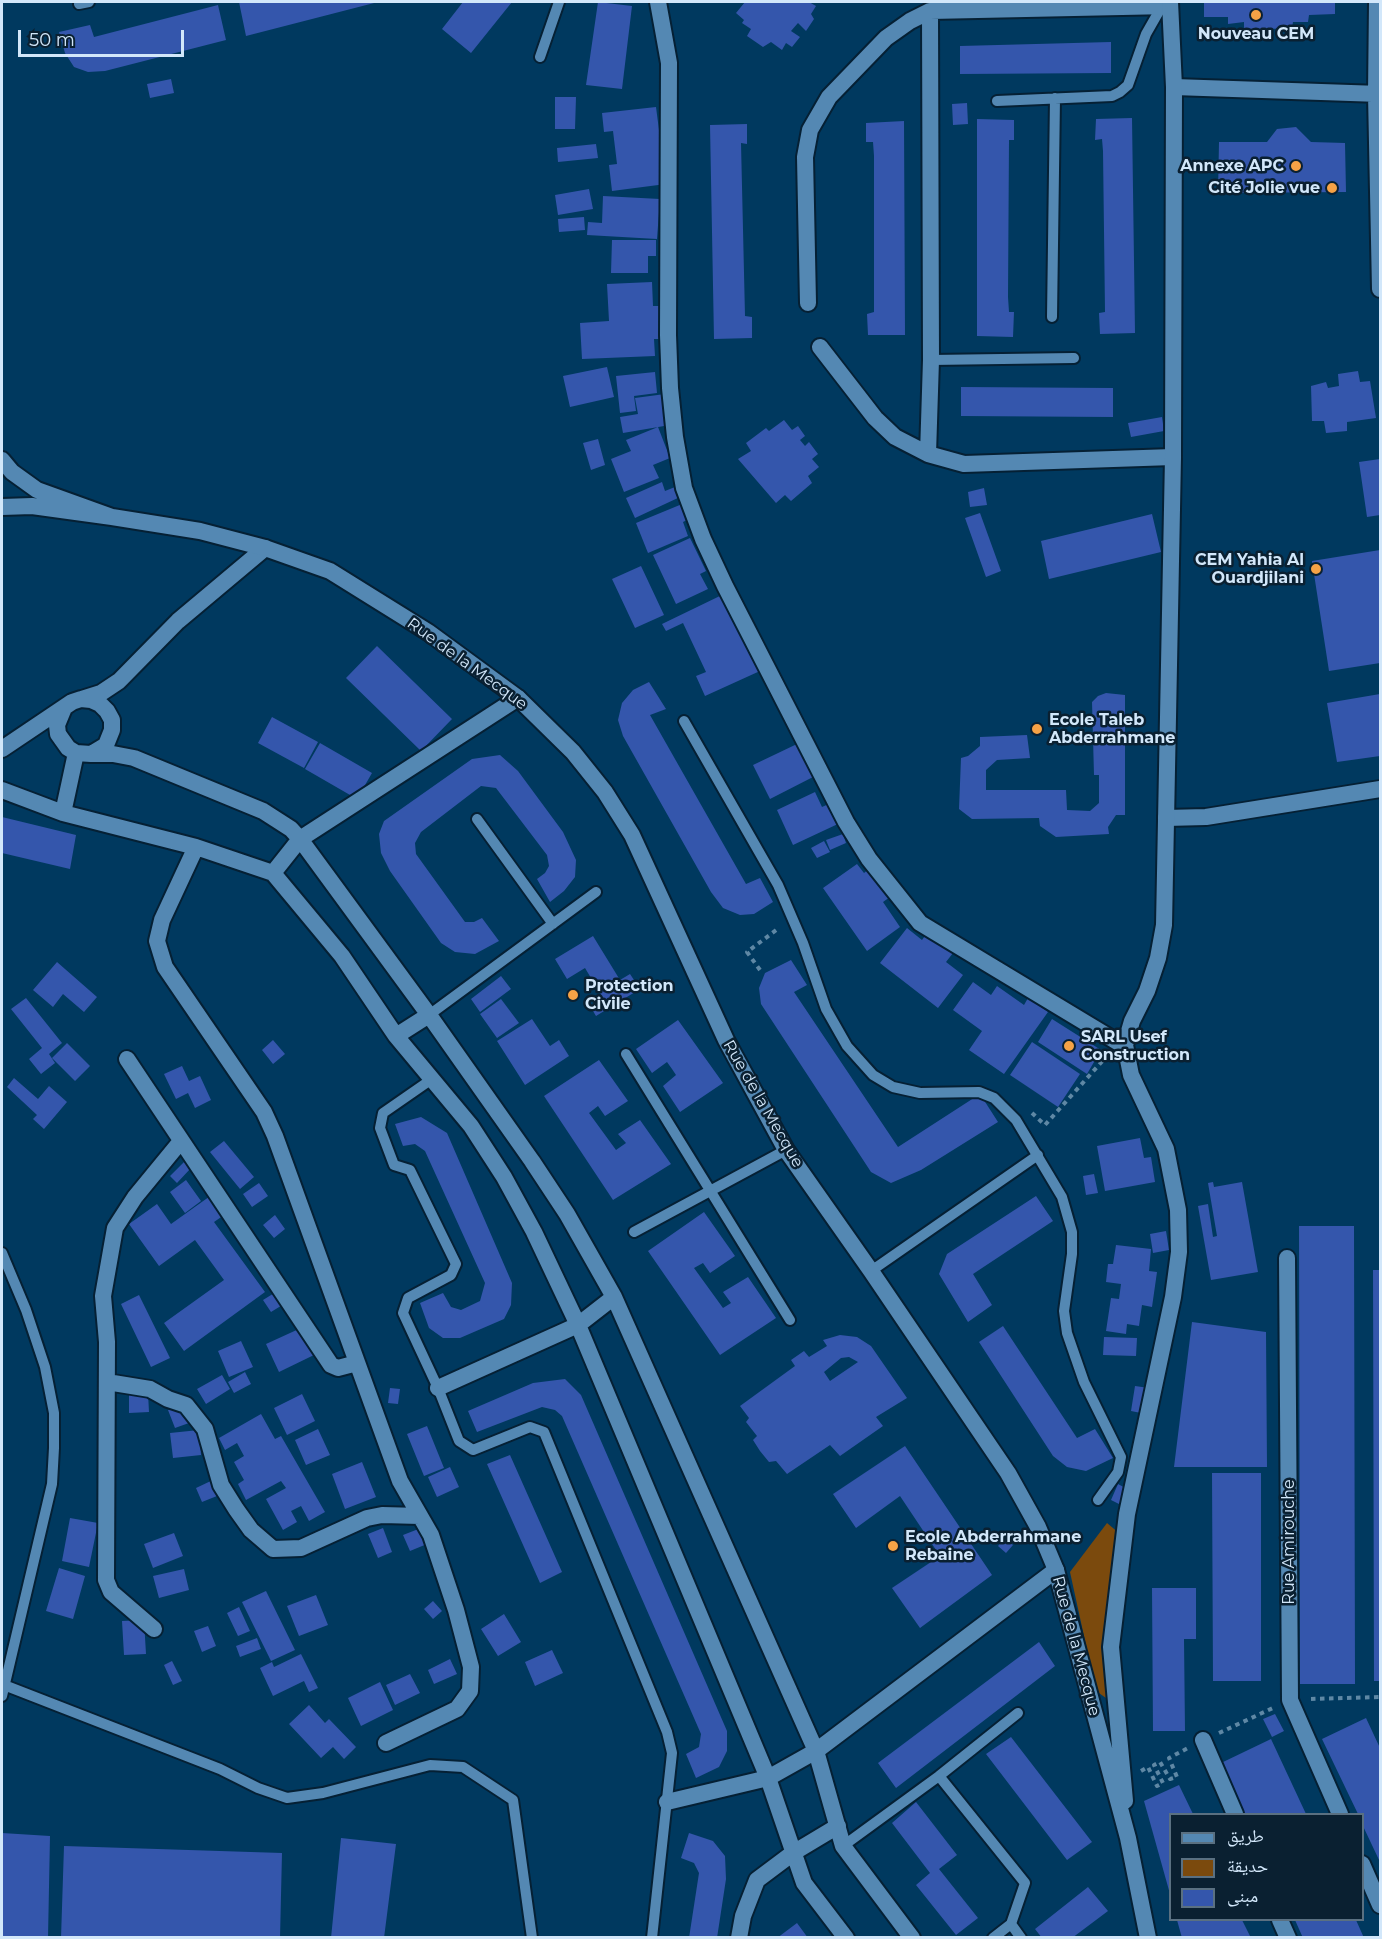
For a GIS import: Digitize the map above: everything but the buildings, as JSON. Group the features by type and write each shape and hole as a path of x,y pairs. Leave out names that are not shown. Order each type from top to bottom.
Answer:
{"street":[{"path":"658,2 669,63 668,335 670,388 675,437 684,488 703,539 846,822 869,859 920,923 1122,1044"},
{"path":"1377,2 1380,289"},
{"path":"808,303 805,157 810,130 829,98 886,38 910,21 930,11 1168,5 1174,87 1173,457 1164,925 1158,958 1147,990 1122,1044 1131,1075 1166,1149 1178,1210 1179,1252 1173,1297 1127,1514 1111,1647 1128,1838"},
{"path":"928,454 931,360 930,11"},
{"path":"1174,87 1378,94"},
{"path":"820,347 881,424 895,437 928,454 964,464 1173,457"},
{"path":"2,460 12,472 38,490 112,517"},
{"path":"2,507 32,506 112,517"},
{"name":"Rue de la Mecque","path":"112,517 200,531 265,548 330,571 428,632 518,698 573,752 606,792 632,835 726,1040 786,1150 1008,1473 1038,1527 1056,1570 1128,1838 1148,1938"},
{"path":"2,749 72,702 101,693 119,681 178,621 265,548"},
{"path":"83,753 106,745 112,725 113,700 119,681"},
{"path":"273,873 300,839 518,698"},
{"path":"81,699 100,704 107,711 121,745 134,758"},
{"path":"64,708 57,724 58,734 68,748 83,753 113,754 134,758 263,811 282,822 300,839 429,1015 544,1178 614,1297 816,1751 843,1846 912,1938"},
{"path":"63,813 83,753"},
{"path":"1166,818 1206,817 1380,789"},
{"path":"2,790 63,813 196,847 273,873 342,956 396,1036 471,1126 504,1177 534,1232 578,1325 768,1778 804,1883 846,1938"},
{"path":"196,847 162,920 157,941 165,967 264,1112 275,1136 400,1481 431,1535 456,1610 471,1667 470,1691 457,1709 386,1743"},
{"path":"396,1036 429,1015"},
{"path":"127,1059 331,1365 338,1368 357,1363"},
{"path":"154,1629 111,1592 106,1580 107,1342 103,1296 115,1228 135,1197 181,1141"},
{"name":"Rue Amirouche","path":"1287,1258 1290,1700 1339,1813"},
{"path":"438,1388 578,1325 614,1297"},
{"path":"107,1382 150,1389 168,1399 186,1405 205,1429 221,1485 252,1530 273,1549 301,1548 367,1518 382,1515 420,1516"},
{"path":"667,1802 768,1778 816,1751 1056,1570"},
{"path":"1203,1740 1234,1813"},
{"path":"739,1938 743,1916 757,1880 793,1853 838,1826"},
{"path":"1364,1869 1380,1905"},
{"path":"1280,1921 1288,1938"}],"lane":[{"path":"540,57 559,2"},
{"path":"997,101 1112,96 1120,92 1128,85 1146,34 1168,5"},
{"path":"1052,317 1055,98"},
{"path":"931,360 1074,358"},
{"path":"684,721 778,885 826,1009 847,1046 873,1075 893,1087 920,1093 979,1092 994,1098 1016,1120 1062,1197 1072,1232 1072,1254 1064,1311 1066,1334 1084,1382 1121,1457 1118,1472 1098,1500"},
{"path":"477,819 553,924"},
{"path":"429,1015 596,892"},
{"path":"626,1054 790,1320"},
{"path":"432,1079 383,1113 380,1128 394,1165 410,1170 456,1264 451,1275 408,1298 403,1313 438,1388 459,1441 473,1450 530,1427 544,1432 667,1732 672,1753 652,1938"},
{"path":"634,1232 786,1150"},
{"path":"871,1271 1038,1155"},
{"path":"2,1252 26,1310 45,1367 54,1413 52,1484 3,1691 220,1769 258,1788 287,1798 323,1793 430,1765 463,1767 513,1800 532,1938"},
{"path":"843,1846 939,1776 1018,1713"},
{"path":"939,1776 1025,1884 1011,1924 993,1938"},
{"path":"1011,1924 1021,1938"}],"path":[{"path":"759,970 747,951 792,918"},
{"path":"1016,1120 1028,1109 1045,1125 1122,1044"},
{"path":"1124,1780 1148,1767 1157,1786 1163,1784 1154,1765 1160,1762 1170,1779 1177,1777 1169,1758 1290,1700 1380,1697"}],"green space":[{"path":"1107,1523 1120,1534 1112,1695 1106,1698 1096,1691 1070,1572"}],"place":[{"name":"Nouveau CEM","path":"1256,15"},
{"name":"Annexe APC","path":"1296,166"},
{"name":"Cité Jolie vue","path":"1332,188"},
{"name":"CEM Yahia Al Ouardjilani","path":"1316,569"},
{"name":"Ecole Taleb Abderrahmane","path":"1037,729"},
{"name":"Protection Civile","path":"573,995"},
{"name":"SARL Usef Construction","path":"1069,1046"},
{"name":"Ecole Abderrahmane Rebaine","path":"893,1546"}]}
